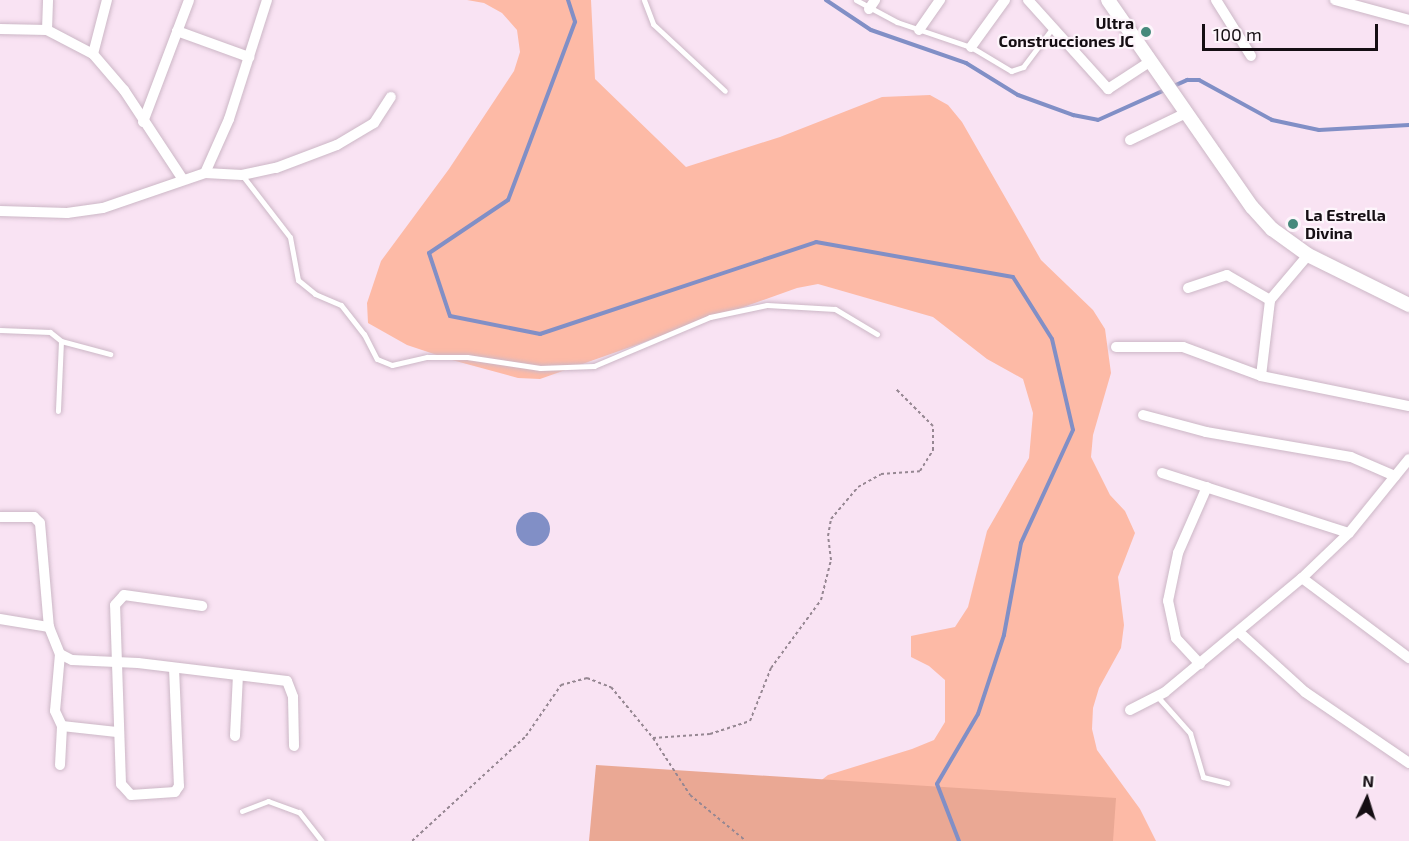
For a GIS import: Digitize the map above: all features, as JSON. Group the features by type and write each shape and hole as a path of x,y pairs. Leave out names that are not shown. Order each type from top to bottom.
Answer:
{"main road":[{"path":"1108,0 1252,207 1272,229 1308,255 1409,305"}],"street":[{"path":"48,0 48,30"},
{"path":"93,54 107,0"},
{"path":"143,122 189,0"},
{"path":"205,172 229,119 267,0"},
{"path":"919,30 940,0"},
{"path":"971,47 1005,0"},
{"path":"1028,0 1051,30 1108,89 1151,61"},
{"path":"1216,0 1251,56"},
{"path":"1335,0 1409,20"},
{"path":"0,29 48,30 93,54 124,90 182,178"},
{"path":"177,31 249,57"},
{"path":"0,210 68,213 103,208 182,178 205,172 242,175 276,168 337,145 374,123 391,97"},
{"path":"1130,140 1188,112"},
{"path":"1261,376 1270,300 1308,255"},
{"path":"1188,288 1227,275 1270,300"},
{"path":"1116,346 1183,347 1261,376 1409,406"},
{"path":"1143,416 1206,432 1352,457 1395,476"},
{"path":"1130,710 1156,696 1200,664 1240,633 1302,578 1349,533 1409,459"},
{"path":"1162,473 1349,533"},
{"path":"1200,664 1176,638 1168,601 1178,553 1207,488"},
{"path":"0,517 33,517 40,523 49,627 60,654 55,711 62,726 60,765"},
{"path":"1302,578 1409,658"},
{"path":"174,668 180,777 175,792 131,795 124,791 117,732 115,605 124,595 202,606"},
{"path":"0,620 49,627"},
{"path":"1240,633 1305,692 1409,763"},
{"path":"60,654 72,660 117,662 287,681 293,697 294,746"},
{"path":"235,736 238,675"},
{"path":"62,726 117,732"}],"lane":[{"path":"645,0 653,24 725,91"},
{"path":"856,0 872,5 919,30 971,47 1011,71 1023,67 1051,30"},
{"path":"242,175 290,237 298,280 315,294 341,305 364,334 377,358 392,365 437,357 466,357 540,368 594,366 710,317 767,305 835,309 877,334"},
{"path":"0,330 50,332 61,341 110,354"},
{"path":"58,411 61,341"},
{"path":"1156,696 1190,733 1203,777 1227,783"},
{"path":"242,811 268,801 299,812 322,841"}],"path":[{"path":"653,738 710,734 750,721 771,668 821,600 831,560 828,536 831,519 858,487 881,474 920,471 933,450 933,426 896,389"},
{"path":"412,841 526,736 561,685 587,678 611,687 653,738 690,795 746,841"}],"shaded area":[{"path":"467,0 591,0 595,79 686,167 780,137 882,97 930,95 948,105 962,122 1041,260 1093,310 1105,329 1111,373 1093,435 1091,457 1110,495 1125,511 1135,533 1118,577 1124,625 1121,648 1099,688 1093,708 1092,729 1097,750 1140,809 1156,841 766,841 791,804 828,775 934,740 945,722 945,680 929,666 911,657 911,636 955,627 968,607 987,531 1029,458 1033,413 1023,379 987,359 933,317 818,284 797,288 540,379 518,378 452,360 407,345 368,323 367,303 381,261 449,169 514,71 520,52 517,30 502,13 484,3"},
{"path":"596,765 1116,798 1113,841 589,841"}],"water":[{"path":"533,512 545,517 550,529 545,541 533,546 521,541 516,529 521,517"}],"waterway":[{"path":"568,0 575,22 508,200 429,253 450,316 540,334 816,242 1013,277 1052,339 1073,430 1021,543 1004,635 978,714 937,784 959,841"},
{"path":"826,0 871,30 966,63 1018,95 1073,115 1098,120 1187,80 1199,80 1272,120 1319,130 1409,125"}],"place":[{"name":"Ultra Construcciones JC","path":"1146,32"},
{"name":"La Estrella Divina","path":"1293,224"}]}
